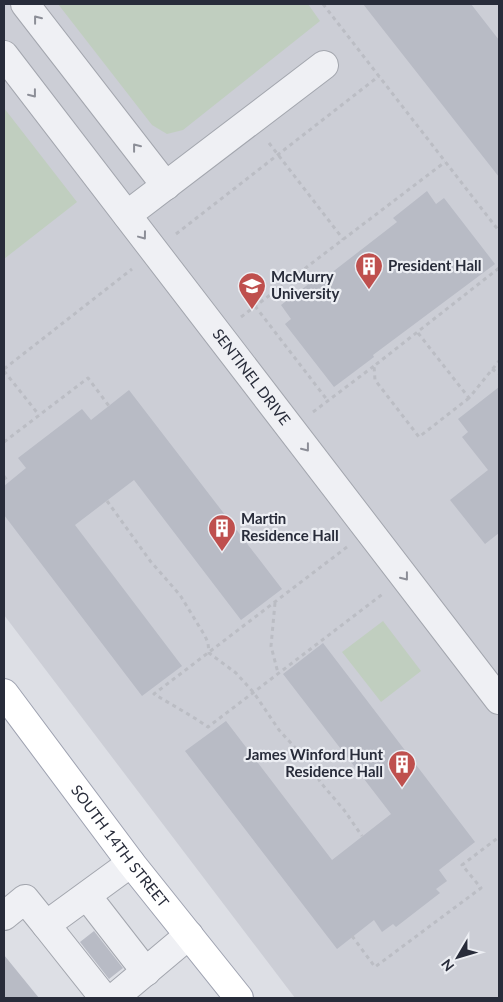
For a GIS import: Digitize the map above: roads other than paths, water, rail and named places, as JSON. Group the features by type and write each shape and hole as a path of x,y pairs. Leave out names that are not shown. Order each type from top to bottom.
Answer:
{"main road":[{"name":"SOUTH 14TH STREET","path":"4,693 131,863 234,996"}],"street":[{"path":"25,4 166,186"},
{"name":"SENTINEL DRIVE","path":"4,55 499,700"},
{"path":"127,215 324,65"},
{"path":"46,925 131,863"},
{"path":"87,896 146,972"},
{"path":"4,916 25,899 104,998"},
{"path":"114,998 188,935"}],"place":[{"name":"President Hall","path":"369,290"},
{"name":"McMurry University","path":"252,310"},
{"name":"Martin Residence Hall","path":"222,552"},
{"name":"James Winford Hunt Residence Hall","path":"402,788"}]}
